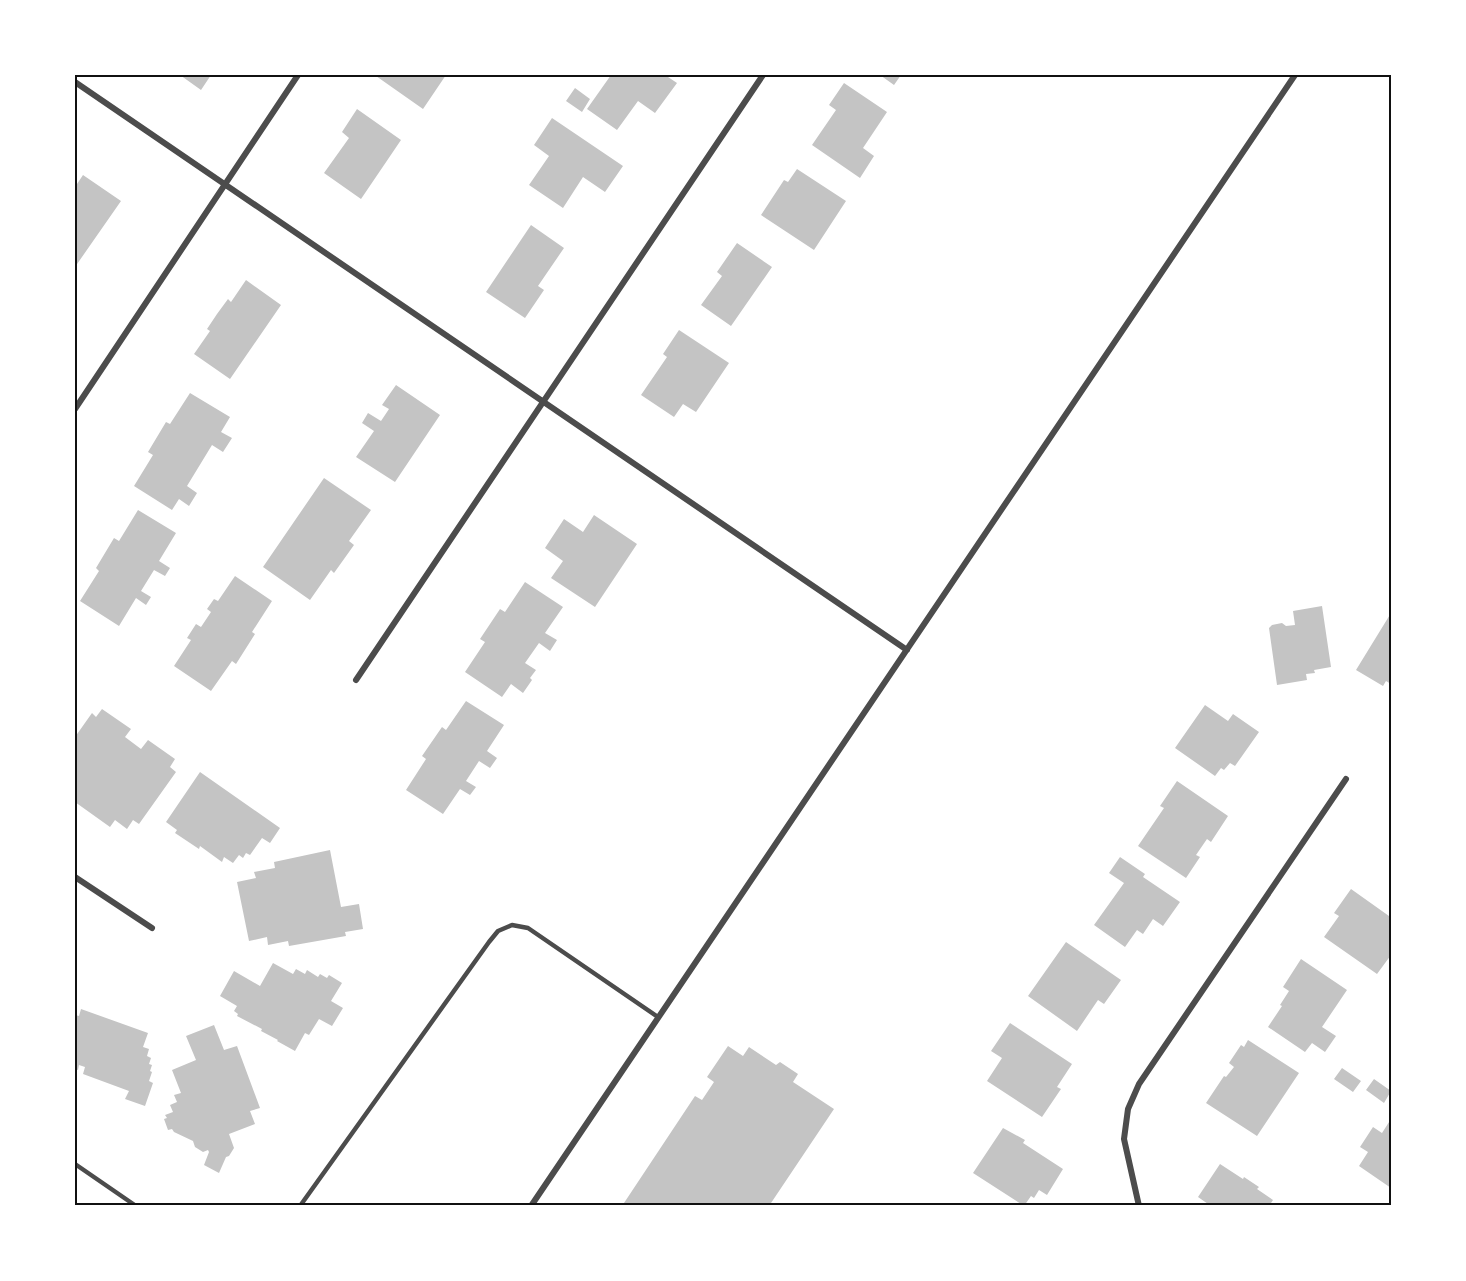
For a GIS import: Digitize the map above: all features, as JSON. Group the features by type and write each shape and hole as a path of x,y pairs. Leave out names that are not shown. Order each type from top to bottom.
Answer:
{"street":[{"path":"75,409 298,75"},
{"path":"357,680 763,75"},
{"path":"531,1206 1295,75"},
{"path":"75,82 907,650"},
{"path":"1139,1206 1124,1139 1128,1108 1139,1084 1346,778"},
{"path":"75,877 152,928"}],"lane":[{"path":"300,1206 498,931 512,925 528,928 658,1017"},
{"path":"75,1164 136,1206"}],"building":[{"path":"180,75 211,75 201,90"},
{"path":"377,75 446,75 423,109"},
{"path":"611,75 665,75 677,83 655,113 638,101 617,130 587,109"},
{"path":"880,75 901,75 894,85"},
{"path":"844,83 887,112 863,148 874,156 860,178 812,145 836,110 829,105"},
{"path":"575,88 590,99 582,112 566,101"},
{"path":"357,109 401,140 361,199 324,173 349,138 342,132"},
{"path":"552,118 623,166 605,192 583,177 563,208 529,185 549,156 534,145"},
{"path":"797,169 846,201 814,250 761,215 784,180 788,182"},
{"path":"83,175 121,201 75,267 75,187"},
{"path":"531,225 564,248 538,286 544,290 525,318 486,292"},
{"path":"737,243 772,267 731,326 701,305 722,276 717,272"},
{"path":"246,280 281,305 230,379 194,354 210,331 207,329 217,314 228,299 231,302"},
{"path":"679,330 729,363 696,412 683,404 674,417 641,395 667,357 663,354"},
{"path":"396,385 440,415 395,482 356,457 374,431 362,423 368,413 381,421 389,409 382,405"},
{"path":"190,393 230,417 221,432 232,438 223,452 212,445 187,486 197,493 189,506 179,499 172,510 134,486 153,455 148,452 166,422 170,424"},
{"path":"324,478 371,510 349,541 354,545 334,573 331,570 310,600 263,567"},
{"path":"138,510 176,533 159,561 170,568 165,576 154,570 141,591 151,597 146,605 136,598 119,626 80,601 99,571 96,568 114,538 119,541"},
{"path":"594,515 637,544 595,607 551,578 563,561 545,548 564,519 583,532"},
{"path":"235,576 272,601 252,632 255,634 236,664 232,661 211,691 174,666 191,640 187,638 196,624 201,627 211,612 207,609 214,599 218,601"},
{"path":"525,582 563,607 545,633 557,640 550,651 539,643 525,663 536,670 523,693 511,684 502,697 465,672 485,642 480,639 500,609 505,612"},
{"path":"1322,606 1331,667 1306,674 1307,680 1277,685 1269,628 1282,623 1286,626 1295,625 1293,611"},
{"path":"1391,613 1391,684 1386,681 1383,686 1356,670"},
{"path":"466,701 504,725 487,751 497,758 490,768 479,761 466,781 476,787 470,795 460,789 443,814 406,790 426,759 422,756 442,727 446,730"},
{"path":"1205,705 1228,721 1233,714 1259,732 1235,766 1230,763 1224,770 1221,768 1215,776 1175,748"},
{"path":"102,709 131,729 125,737 141,749 148,740 175,759 170,767 176,772 139,824 133,820 127,829 115,820 110,827 75,802 75,737 92,713 96,717"},
{"path":"200,772 280,828 270,843 262,838 250,855 246,853 243,858 239,855 233,863 224,857 222,862 200,846 199,849 175,833 177,830 166,822"},
{"path":"1177,781 1228,816 1211,842 1207,839 1196,855 1200,857 1186,878 1138,846 1164,808 1160,806"},
{"path":"330,850 341,907 359,904 363,929 345,932 346,936 289,946 288,941 268,945 267,937 249,941 237,882 256,878 254,872 275,868 274,862"},
{"path":"1120,857 1145,874 1143,877 1180,902 1163,926 1153,919 1143,934 1137,930 1125,947 1094,925 1124,883 1109,873"},
{"path":"1351,889 1389,916 1391,912 1391,955 1377,974 1324,937 1339,916 1334,913"},
{"path":"1066,942 1121,980 1104,1004 1098,1000 1077,1031 1028,996"},
{"path":"1301,959 1347,990 1322,1027 1336,1036 1325,1052 1312,1043 1305,1052 1268,1027 1289,991 1283,987"},
{"path":"273,963 293,974 296,969 305,974 307,970 318,977 320,974 327,978 329,975 342,983 331,1001 343,1008 332,1026 319,1019 309,1035 305,1033 295,1051 237,1016 238,1014 234,1011 237,1006 220,996 234,971 260,986"},
{"path":"81,1009 148,1033 143,1047 149,1049 147,1056 151,1058 149,1064 152,1065 150,1071 152,1072 149,1081 153,1083 145,1106 125,1099 129,1091 83,1074 85,1067 79,1065 78,1070 75,1069 75,1015 79,1016"},
{"path":"1010,1023 1072,1064 1057,1087 1061,1089 1042,1117 987,1081 1002,1058 991,1051"},
{"path":"214,1025 224,1050 237,1046 260,1108 250,1111 255,1124 229,1134 234,1148 226,1157 219,1173 204,1165 208,1150 203,1152 195,1147 193,1141 172,1129 168,1130 164,1119 167,1118 165,1115 173,1112 170,1105 177,1102 174,1095 181,1093 172,1070 196,1060 186,1036"},
{"path":"1248,1040 1299,1073 1257,1136 1206,1103 1224,1076 1226,1077 1234,1067 1229,1063 1241,1045 1244,1047"},
{"path":"728,1046 743,1056 749,1047 776,1065 780,1062 798,1074 793,1082 834,1109 769,1206 622,1206 695,1096 702,1100 714,1082 707,1077"},
{"path":"1342,1068 1361,1081 1353,1092 1334,1079"},
{"path":"1374,1079 1391,1091 1384,1103 1366,1090"},
{"path":"1391,1119 1391,1188 1359,1166 1368,1152 1360,1147 1373,1127 1382,1133"},
{"path":"1003,1128 1025,1140 1023,1143 1063,1169 1047,1195 1039,1190 1034,1198 1031,1196 1024,1206 973,1173"},
{"path":"1220,1164 1259,1187 1257,1189 1273,1200 1269,1206 1211,1206 1198,1197"}]}
